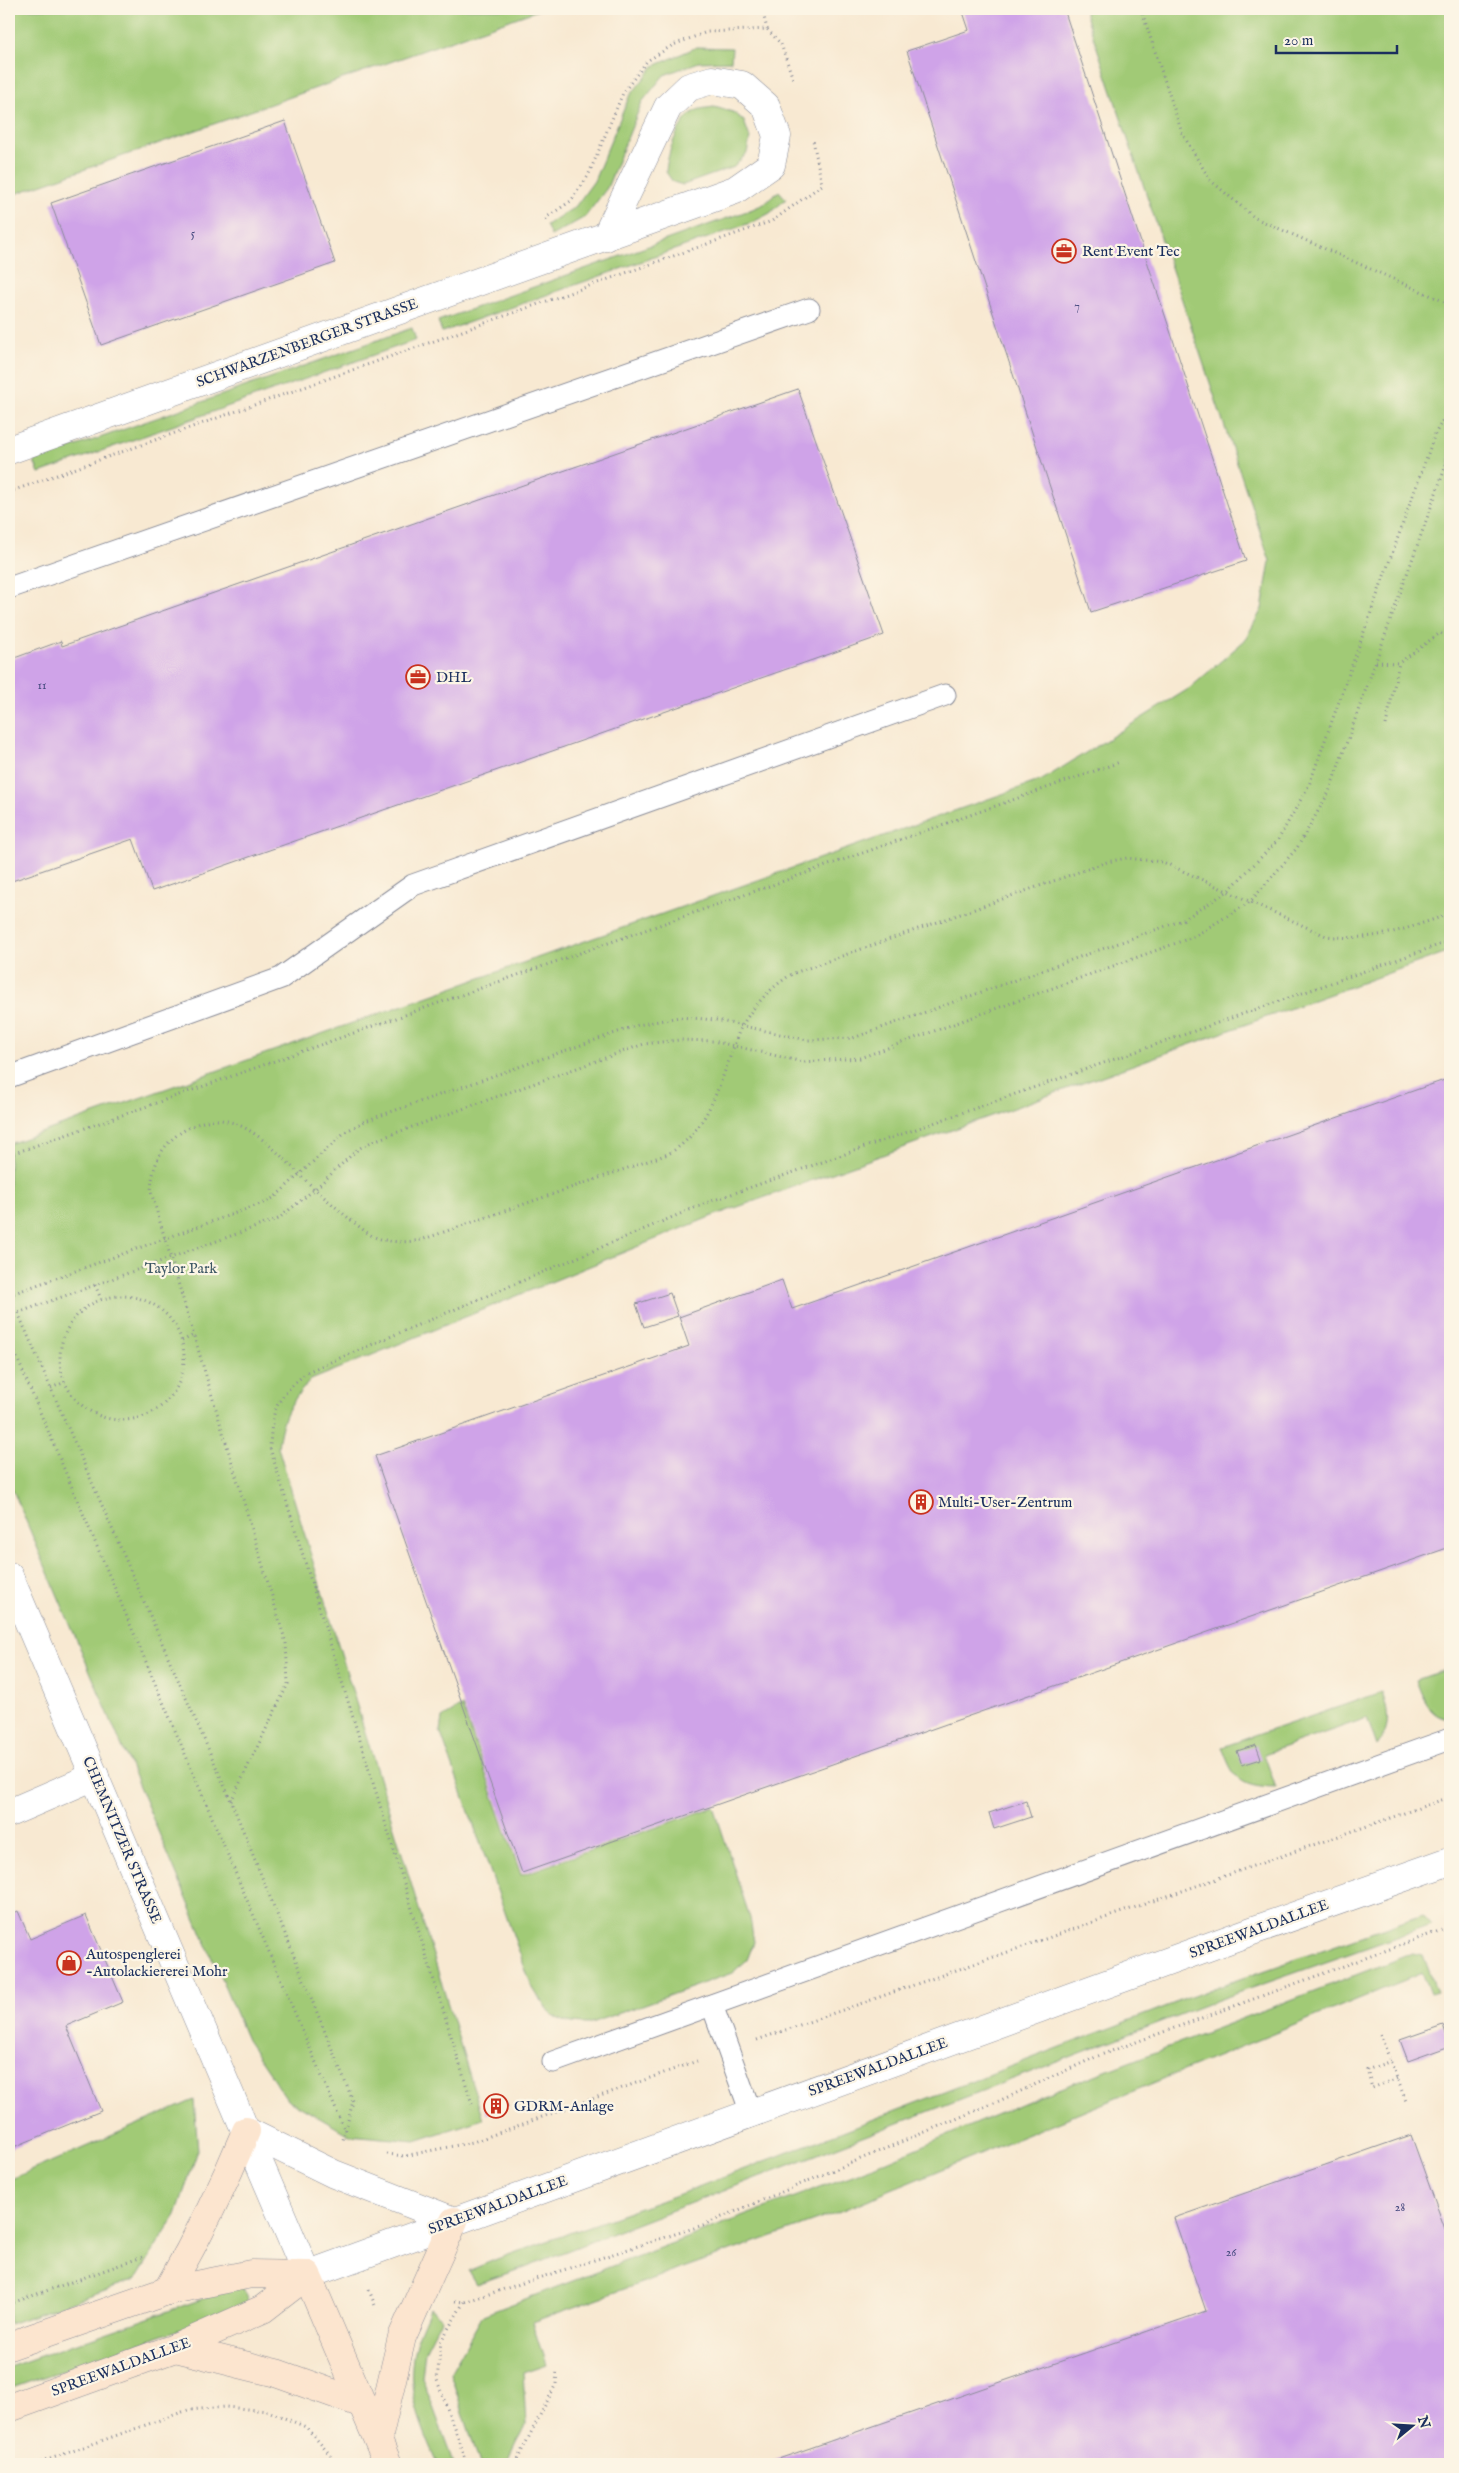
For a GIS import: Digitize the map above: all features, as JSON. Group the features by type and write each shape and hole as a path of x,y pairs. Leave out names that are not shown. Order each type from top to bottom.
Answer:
{"street":[{"name":"SCHWARZENBERGER STRASSE","path":"9,450 606,237 735,190 771,165 776,136 766,106 742,85 712,80 689,87 668,107 606,237"},
{"name":"CHEMNITZER STRASSE","path":"9,1576 308,2276"},
{"path":"9,1813 95,1776"},
{"name":"SPREEWALDALLEE","path":"9,2408 175,2348 264,2309 308,2276 751,2113 1450,1861"},
{"path":"166,2291 202,2230 222,2189 246,2131 334,2174 454,2221 402,2337 378,2440"},
{"name":"SPREEWALDALLEE","path":"9,2346 166,2291 251,2274 308,2276"},
{"path":"308,2276 388,2464"},
{"path":"175,2348 276,2373 363,2404"}],"lane":[{"path":"9,588 809,309"},
{"path":"9,1077 280,978 413,885 945,695"},
{"path":"553,2062 1450,1739"},
{"path":"712,2005 751,2113"}],"path":[{"path":"762,9 767,28"},
{"path":"1141,9 1182,133 1210,180 1255,218 1450,304"},
{"path":"9,492 772,221 822,185 816,150"},
{"path":"9,1295 266,1202 275,1197 346,1132 366,1122 638,1025 678,1018 716,1020 807,1040 853,1038 1183,920 1228,891 1278,840 1309,785 1435,434 1450,408"},
{"path":"9,1316 278,1219 315,1189 358,1149 373,1141 644,1044 679,1040 713,1041 803,1062 860,1058 1193,937 1250,902 1297,848 1329,792 1450,454"},
{"path":"1376,662 1399,663 1440,633 1450,638"},
{"path":"1386,725 1399,663"},
{"path":"9,1155 1120,762"},
{"path":"231,1800 288,1684 286,1643 151,1192 152,1173 159,1156 170,1140 199,1123 219,1120 239,1126 257,1136 315,1189 370,1234 382,1240 397,1242 421,1240 668,1154 680,1147 690,1138 707,1115 742,1025 764,996 782,980 806,967 1107,862 1127,858 1163,862 1326,936 1354,939 1385,935 1450,914"},
{"path":"472,2104 270,1448 271,1418 284,1393 307,1372 706,1203 1450,941"},
{"path":"95,1285 101,1299"},
{"path":"121,1296 141,1299 153,1305 173,1323 182,1341 184,1362 180,1382 168,1400 152,1413 133,1420 119,1420 92,1413 76,1400 65,1382 60,1363 61,1343 70,1324 79,1314 101,1299 121,1296"},
{"path":"9,1339 346,2132 352,2101 231,1800 18,1313"},
{"path":"182,1341 194,1336"},
{"path":"51,1388 65,1382"},
{"path":"386,2154 404,2156 473,2142 729,2050 1450,1797"},
{"path":"467,2464 438,2380 441,2341 464,2302 703,2225 999,2102 1098,2056 1450,1927"},
{"path":"1380,2034 1407,2104"},
{"path":"1391,2061 1367,2070 1372,2088 1398,2078"},
{"path":"515,2464 556,2384 557,2371"},
{"path":"36,2464 188,2410 226,2407 268,2411 306,2427 338,2464"}],"green space":[{"path":"9,9 541,9 9,196"},
{"name":"Taylor Park","path":"1084,9 1450,9 1450,951 710,1217 311,1380 288,1410 278,1447 483,2119 415,2141 349,2135 287,2099 247,2040 9,1481 9,1144 1042,780 1190,688 1245,640 1262,609 1270,561"},
{"path":"697,47 732,48 731,61 699,62 664,75 642,102 607,188 585,217 551,236 546,225 575,207 594,181 629,97 654,66"},
{"path":"714,107 733,112 744,121 750,138 747,153 734,167 683,185 673,182 666,172 674,138 683,122 695,111"},
{"path":"779,191 786,199 770,213 753,222 442,332 438,321 750,210 764,204"},
{"path":"412,328 416,340 39,473 34,461"},
{"path":"1450,1668 1450,1718 1443,1717 1432,1710 1424,1699 1416,1680"},
{"path":"1382,1692 1386,1707 1387,1726 1377,1746 1367,1718 1264,1754 1276,1788 1254,1786 1246,1783 1240,1780 1230,1767 1222,1747"},
{"path":"462,1706 521,1875 714,1807 750,1918 754,1942 747,1960 732,1973 589,2024 567,2022 553,2015 531,1985 440,1731 442,1718"},
{"path":"1422,1915 1431,1925 1218,2000 517,2270 476,2284 468,2271 677,2195 1214,1988"},
{"path":"1413,1953 1423,1955 1437,1992 1430,1994 1422,1973 823,2218 532,2322 546,2365 523,2373 526,2425 507,2464 480,2464 450,2373 483,2315 873,2167 1038,2097"},
{"path":"194,2100 198,2150 176,2215 136,2279 9,2324 9,2180"},
{"path":"242,2285 249,2305 9,2389 9,2367"},
{"path":"430,2308 442,2318 425,2351 422,2377 454,2464 438,2464 416,2408 413,2393 412,2363 415,2348"}],"building":[{"path":"962,9 1064,9 1246,561 1091,612 907,51 969,30"},
{"path":"285,121 335,263 101,345 51,203"},
{"path":"798,389 884,635 152,891 133,839 9,882 9,660 61,641 62,646"},
{"name":"Multi-User-Zentrum","path":"1450,1078 1450,1547 522,1873 375,1456 689,1346 679,1317 782,1280 792,1309"},
{"path":"670,1293 678,1316 644,1327 636,1304"},
{"path":"1256,1745 1261,1759 1242,1765 1237,1751"},
{"path":"1026,1801 1031,1817 994,1829 989,1813"},
{"path":"18,1911 30,1939 86,1915 123,2002 66,2026 101,2111 9,2149 9,1915"},
{"path":"1443,2025 1450,2046 1408,2061 1400,2040"},
{"name":"GDRM-Anlage","path":"505,2099 508,2107 486,2114 484,2106"},
{"path":"1411,2135 1445,2229 1450,2227 1450,2464 764,2464 1206,2311 1174,2218"}],"place":[{"name":"Rent Event Tec","path":"1064,251"},
{"name":"DHL","path":"418,677"},
{"name":"Multi-User-Zentrum","path":"921,1502"},
{"name":"Autospenglerei -Autolackiererei Mohr","path":"69,1963"},
{"name":"GDRM-Anlage","path":"496,2106"}]}
